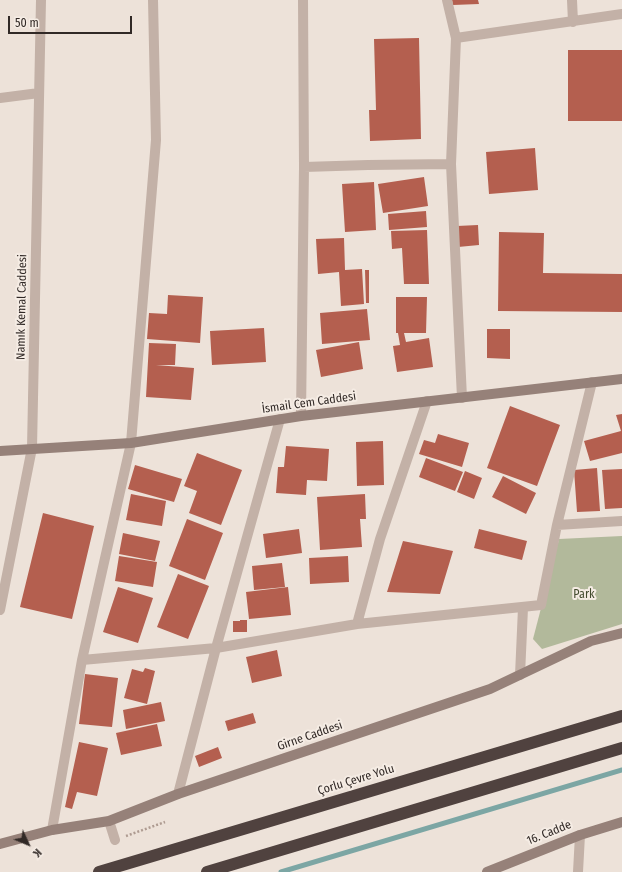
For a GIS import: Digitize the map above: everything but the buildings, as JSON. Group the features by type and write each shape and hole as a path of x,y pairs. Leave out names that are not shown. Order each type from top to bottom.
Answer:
{"highway":[{"name":"Çorlu Çevre Yolu","path":"99,872 622,716"},
{"path":"207,872 622,748"}],"street":[{"name":"Namık Kemal Caddesi","path":"0,610 32,448 41,0"},
{"path":"52,830 82,660 131,443 156,140 153,0"},
{"path":"301,416 304,167 303,0"},
{"path":"447,0 456,38 451,164 462,398"},
{"path":"572,0 573,22"},
{"path":"456,38 622,14"},
{"path":"0,98 39,93"},
{"path":"304,167 368,164 451,164"},
{"name":"İsmail Cem Caddesi","path":"0,451 131,443 301,416 622,379"},
{"path":"82,660 216,648 357,624 541,606 557,525 592,382"},
{"path":"357,624 380,539 427,401"},
{"path":"178,794 216,648 280,419"},
{"path":"557,525 622,521"},
{"path":"520,675 523,608"},
{"name":"Girne Caddesi","path":"0,844 52,830 109,821 178,794 490,689 591,641 622,633"},
{"path":"109,821 115,840"},
{"name":"16. Cadde","path":"486,872 580,835 622,822"},
{"path":"578,872 580,835"}],"path":[{"path":"115,840 165,822"}],"green space":[{"name":"Park","path":"622,536 622,624 542,649 533,639 559,539"}],"waterway":[{"path":"281,872 622,770"}]}
